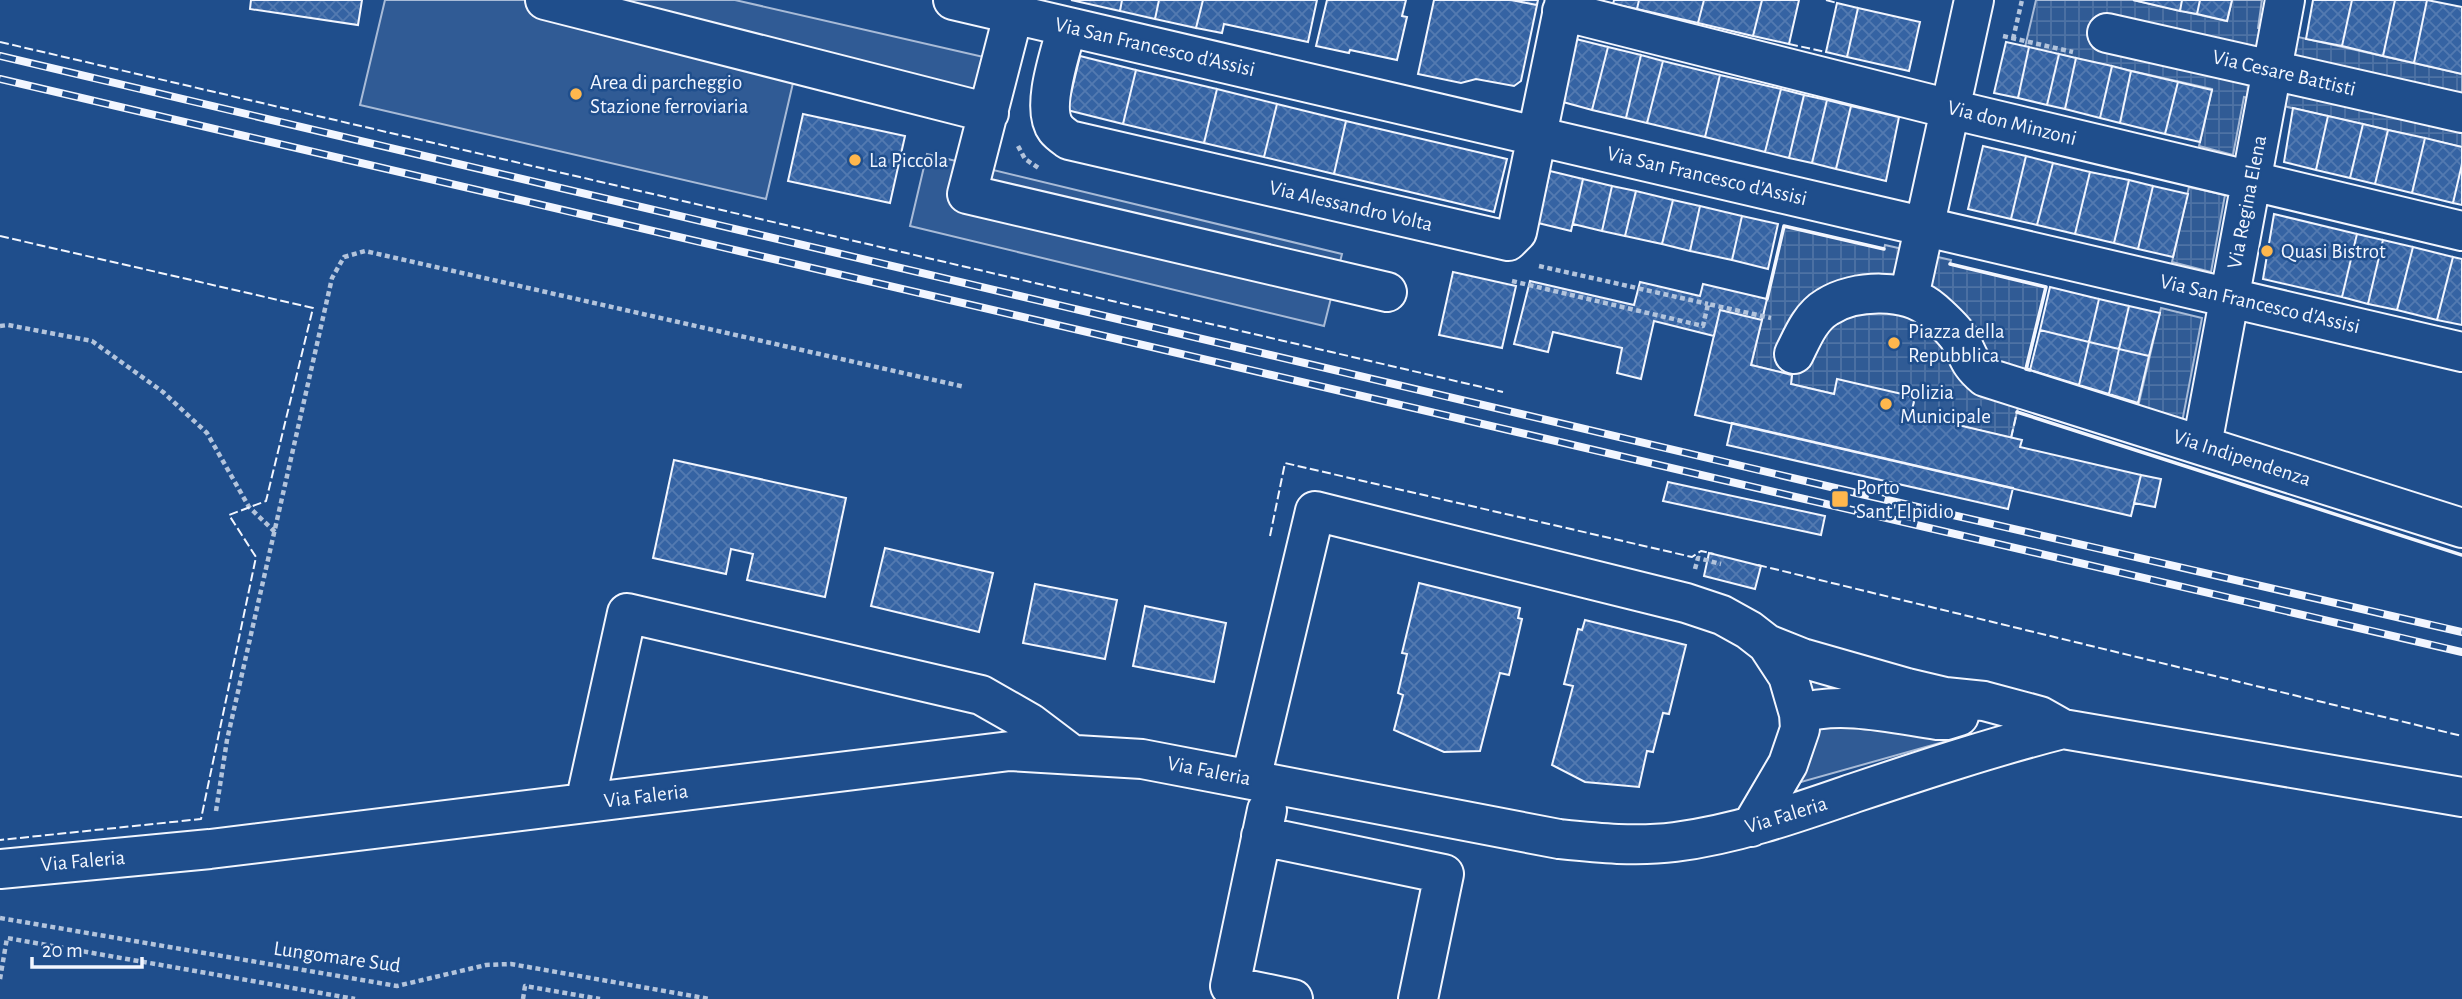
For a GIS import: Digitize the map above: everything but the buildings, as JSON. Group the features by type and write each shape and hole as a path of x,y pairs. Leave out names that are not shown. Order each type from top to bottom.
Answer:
{"street":[{"path":"545,0 989,113"},
{"name":"Via San Francesco d'Assisi","path":"953,0 1015,7 1067,27 2462,352"},
{"name":"Via Regina Elena","path":"2202,445 2285,0"},
{"path":"1795,334 1826,307 1847,298 1887,293 1909,297 1950,109 1963,2"},
{"path":"1502,241 1508,242 1517,232 1564,6"},
{"name":"Via don Minzoni","path":"1564,6 1950,109 2462,232"},
{"path":"1015,7 967,194 1387,292"},
{"name":"Via Alessandro Volta","path":"1067,27 1051,95 1050,116 1057,130 1069,139 1502,241"},
{"name":"Via Cesare Battisti","path":"2107,33 2462,113"},
{"name":"Via Indipendenza","path":"1909,297 1931,309 1958,337 1972,366 1985,377 2462,528"},
{"path":"1293,999 1230,986 1261,836 1262,782 1315,511 1686,603 1722,615 1767,644 1802,658 1907,688 1984,701 2040,716 2063,729"},
{"path":"585,803 627,613 981,695 1030,723 1070,754"},
{"path":"1751,827 1788,764 1800,729 1799,714 1788,676 1767,644"},
{"path":"1799,714 1812,709 1834,708 1946,720 1970,712 1984,701"},
{"name":"Via Faleria","path":"0,869 211,849 1010,751 1142,758 1559,839 1622,845 1706,838 1751,827 1949,761 2063,729 2462,797"},
{"name":"Via Faleria","path":"2397,786 2462,822"},
{"path":"1261,836 1444,874 1418,999"}],"path":[{"path":"2022,0 2013,38 2026,42"},
{"path":"1502,241 1513,260 1708,304"},
{"path":"211,849 227,740 332,278 344,257 365,251 965,387"},
{"path":"0,326 8,325 92,341 163,392 207,433 249,507 275,532"},
{"path":"1698,558 1721,564"},
{"name":"Lungomare Sud","path":"0,918 397,986 486,965 511,964 710,999"},
{"name":"Lungomare Sud","path":"0,979 7,938 355,999"},
{"path":"523,999 525,986 600,999"}],"shaded area":[{"name":"Area di parcheggio Stazione ferroviaria","path":"385,0 735,0 988,58 972,124 793,83 766,199 360,105"},
{"path":"2036,0 2133,0 2227,21 2232,0 2262,0 2258,28 2462,74 2462,147 2244,97 2233,155 2199,146 2212,89 2025,47"},
{"path":"927,154 1342,254 1324,326 910,226"},
{"path":"2189,187 2225,195 2211,272 2172,262"},
{"name":"Piazza della Repubblica","path":"1784,226 1884,249 1885,245 1951,260 1950,264 2046,287 2011,438 1911,414 1915,397 1834,394 1791,384 1792,375 1751,365"},
{"path":"2161,308 2202,318 2179,438 2134,424"},
{"path":"1791,661 1953,707 1947,741 1794,784"}],"railway":[{"path":"0,56 1848,491 2462,632"},
{"path":"0,79 2462,652"}],"fence":[{"path":"1826,0 1837,3"},
{"path":"0,42 1503,392"},
{"path":"1789,44 1826,52"},
{"path":"0,236 313,308 266,501 229,515 256,557 201,819 0,840"},
{"path":"2011,438 2017,412"},
{"path":"1270,536 1285,463 1692,557 1701,551 1714,554"},
{"path":"1758,565 2462,736"}],"wall":[{"path":"1767,299 1784,226 1884,249"},
{"path":"1950,264 2046,287 2026,369 2030,370"},
{"path":"2017,412 2462,555"}],"place":[{"name":"Area di parcheggio Stazione ferroviaria","path":"576,94"},
{"name":"La Piccola","path":"855,160"},
{"name":"Quasi Bistrot","path":"2267,251"},
{"name":"Piazza della Repubblica","path":"1894,343"},
{"name":"Polizia Municipale","path":"1886,404"},
{"name":"Porto Sant'Elpidio","path":"1840,499"}]}
